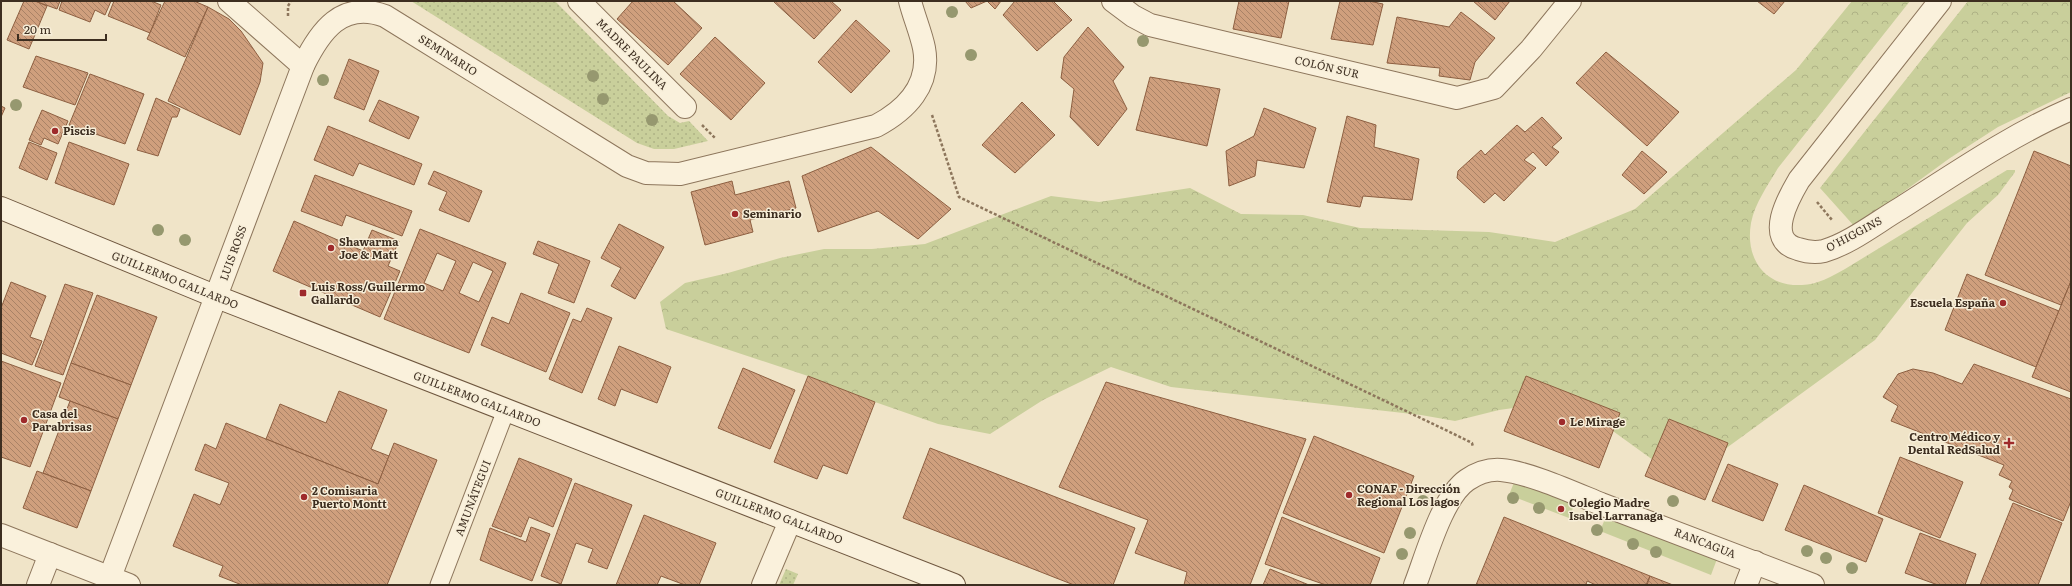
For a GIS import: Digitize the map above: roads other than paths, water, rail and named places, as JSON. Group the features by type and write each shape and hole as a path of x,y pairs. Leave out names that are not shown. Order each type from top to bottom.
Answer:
{"street":[{"path":"229,1 303,66"},
{"name":"MADRE PAULINA","path":"579,1 685,107"},
{"name":"SEMINARIO","path":"303,66 321,34 336,20 356,12 375,12 385,16 627,166 646,173 680,174 876,126 901,110 913,98 921,84 924,60 924,49 910,1"},
{"name":"COLÓN SUR","path":"1113,1 1133,16 1150,25 1457,98 1494,88 1531,49 1570,1"},
{"name":"O'HIGGINS","path":"1940,1 1799,180 1786,203 1781,224 1782,236 1793,248 1813,253 1826,250 1850,238 1977,160 2055,116 2071,109"},
{"name":"LUIS ROSS","path":"119,581 217,297 303,66"},
{"name":"GUILLERMO GALLARDO","path":"1,208 217,297 954,585"},
{"name":"RANCAGUA","path":"1415,585 1450,498 1461,485 1482,472 1497,470 1515,472 1813,585"},
{"path":"764,585 790,520"},
{"path":"1,535 119,581"},
{"path":"38,585 50,554"},
{"path":"1746,585 1754,562"}],"lane":[{"name":"AMUNÁTEGUI","path":"439,585 506,410"}],"place":[{"name":"Piscis","path":"55,131"},
{"name":"Seminario","path":"735,214"},
{"name":"Shawarma Joe & Matt","path":"331,248"},
{"name":"Luis Ross/Guillermo Gallardo","path":"303,293"},
{"name":"Escuela España","path":"2003,303"},
{"name":"Casa del Parabrisas","path":"24,420"},
{"name":"Le Mirage","path":"1562,422"},
{"name":"Centro Médico y Dental RedSalud","path":"2009,443"},
{"name":"CONAF - Dirección Regional Los lagos","path":"1349,495"},
{"name":"2 Comisaria Puerto Montt","path":"304,497"},
{"name":"Colegio Madre Isabel Larranaga","path":"1561,509"}]}
